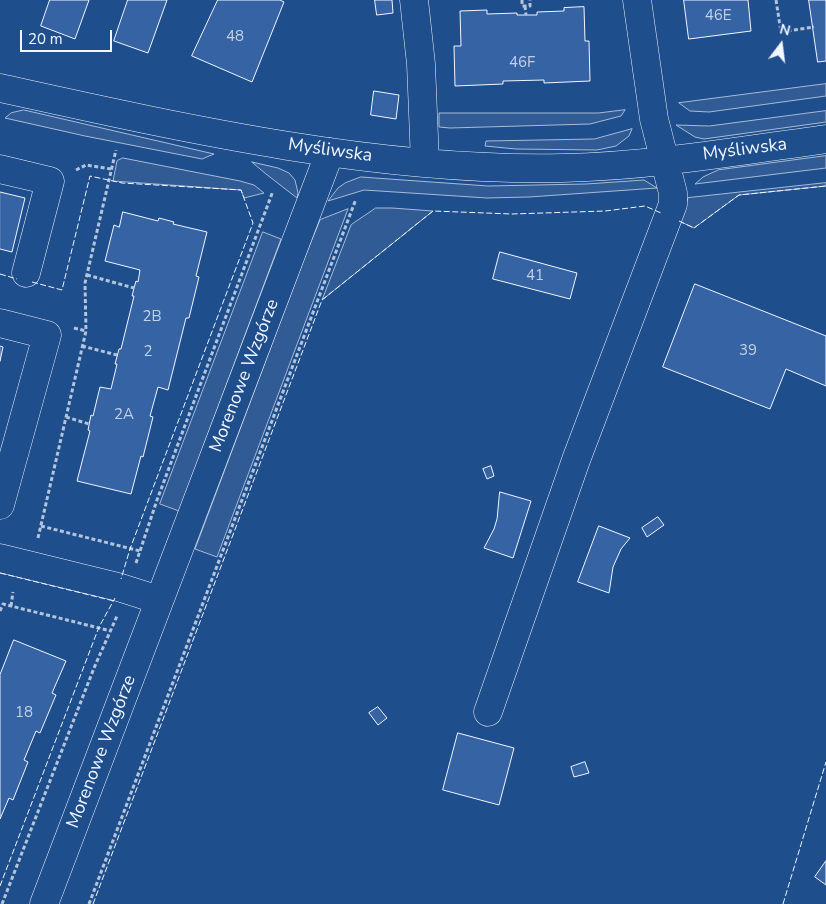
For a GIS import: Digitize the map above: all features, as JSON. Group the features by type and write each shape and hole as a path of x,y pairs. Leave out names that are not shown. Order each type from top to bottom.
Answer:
{"street":[{"path":"414,0 421,64 425,162"},
{"path":"488,712 576,460 673,204 673,193 654,119 637,0"},
{"name":"Myśliwska","path":"0,88 111,113 330,152 425,162 520,168 616,165 826,139"},
{"name":"Morenowe Wzgórze","path":"44,904 330,152"},
{"path":"0,170 50,181 26,273"},
{"path":"0,323 47,335 0,505"},
{"path":"0,558 128,590 160,600"}],"path":[{"path":"522,0 522,6 525,6 526,15"},
{"path":"525,6 530,6 530,0"},
{"path":"776,0 781,32 814,28"},
{"path":"31,566 86,330 85,283 116,150"},
{"path":"97,166 111,169"},
{"path":"2,904 94,668 128,590 157,500 273,191"},
{"path":"89,904 356,199"},
{"path":"87,275 134,288"},
{"path":"82,346 117,356"},
{"path":"66,417 89,424"},
{"path":"41,526 140,551"},
{"path":"0,611 3,604 111,631"}],"shaded area":[{"path":"826,84 826,96 709,112 690,111 679,103"},
{"path":"24,110 214,154 202,159 5,118 11,113"},
{"path":"625,110 621,116 590,124 439,127 439,113 598,113"},
{"path":"826,111 826,122 704,139 695,137 676,125 709,126"},
{"path":"632,129 629,136 616,146 597,150 516,149 485,146 486,141 594,139"},
{"path":"826,156 826,168 695,184 703,177 718,170"},
{"path":"123,158 240,181 254,185 264,193 244,198 241,190 113,181 117,161"},
{"path":"252,162 278,168 289,173 295,180 298,193 297,198 266,174"},
{"path":"361,177 488,186 586,184 644,180 657,188 487,198 364,190 328,201 338,188"},
{"path":"826,183 826,186 739,195 694,228 679,221 688,198"},
{"path":"376,208 433,211 322,300 351,225"},
{"path":"348,209 217,557 195,549 320,220"},
{"path":"263,232 281,239 179,511 160,504"}],"building":[{"path":"50,0 89,0 75,39 41,26"},
{"path":"128,0 167,0 148,53 114,41"},
{"path":"218,0 280,0 284,2 252,82 192,56"},
{"path":"375,0 392,0 393,13 377,15"},
{"path":"684,0 748,0 751,31 689,39"},
{"path":"809,0 826,0 826,61 818,62"},
{"path":"584,7 585,41 589,41 590,81 544,83 544,80 503,81 503,84 455,86 454,46 461,46 460,11 487,10 487,14 517,13 517,15 537,15 537,12 564,11 564,8"},
{"path":"374,91 399,95 396,119 371,115"},
{"path":"0,192 25,198 12,252 0,249"},
{"path":"123,212 158,221 159,218 174,222 173,224 207,232 196,276 199,277 189,318 186,318 168,390 158,387 150,416 153,417 143,457 141,456 131,494 77,481 90,431 88,430 91,415 93,416 100,387 111,389 117,364 115,364 119,349 121,349 134,296 132,296 134,288 136,281 138,282 140,270 105,261 114,225 119,227"},
{"path":"500,252 577,273 570,299 493,279"},
{"path":"695,284 826,336 826,386 786,369 770,409 663,367"},
{"path":"0,346 3,347 0,361"},
{"path":"491,466 494,476 487,479 483,469"},
{"path":"500,492 531,501 513,558 484,548 497,519"},
{"path":"658,517 664,525 647,537 642,528"},
{"path":"599,526 630,538 621,549 613,567 609,593 578,582"},
{"path":"14,640 66,661 52,693 56,695 40,733 36,731 24,760 28,762 13,800 9,798 0,819 0,675"},
{"path":"378,707 387,718 378,725 369,713"},
{"path":"458,733 514,748 499,805 443,790"},
{"path":"585,762 589,773 574,777 571,767"},
{"path":"826,861 826,885 815,877"}],"fence":[{"path":"32,282 62,290 90,176 122,183 241,190 253,223 130,549 121,579"},
{"path":"679,221 694,228 739,195 826,186"},
{"path":"93,904 322,300 433,211 512,214 605,211 645,206 661,213"},
{"path":"0,274 17,279"},
{"path":"0,573 114,601"},
{"path":"0,886 99,627 115,598"},
{"path":"783,904 826,762"}]}
